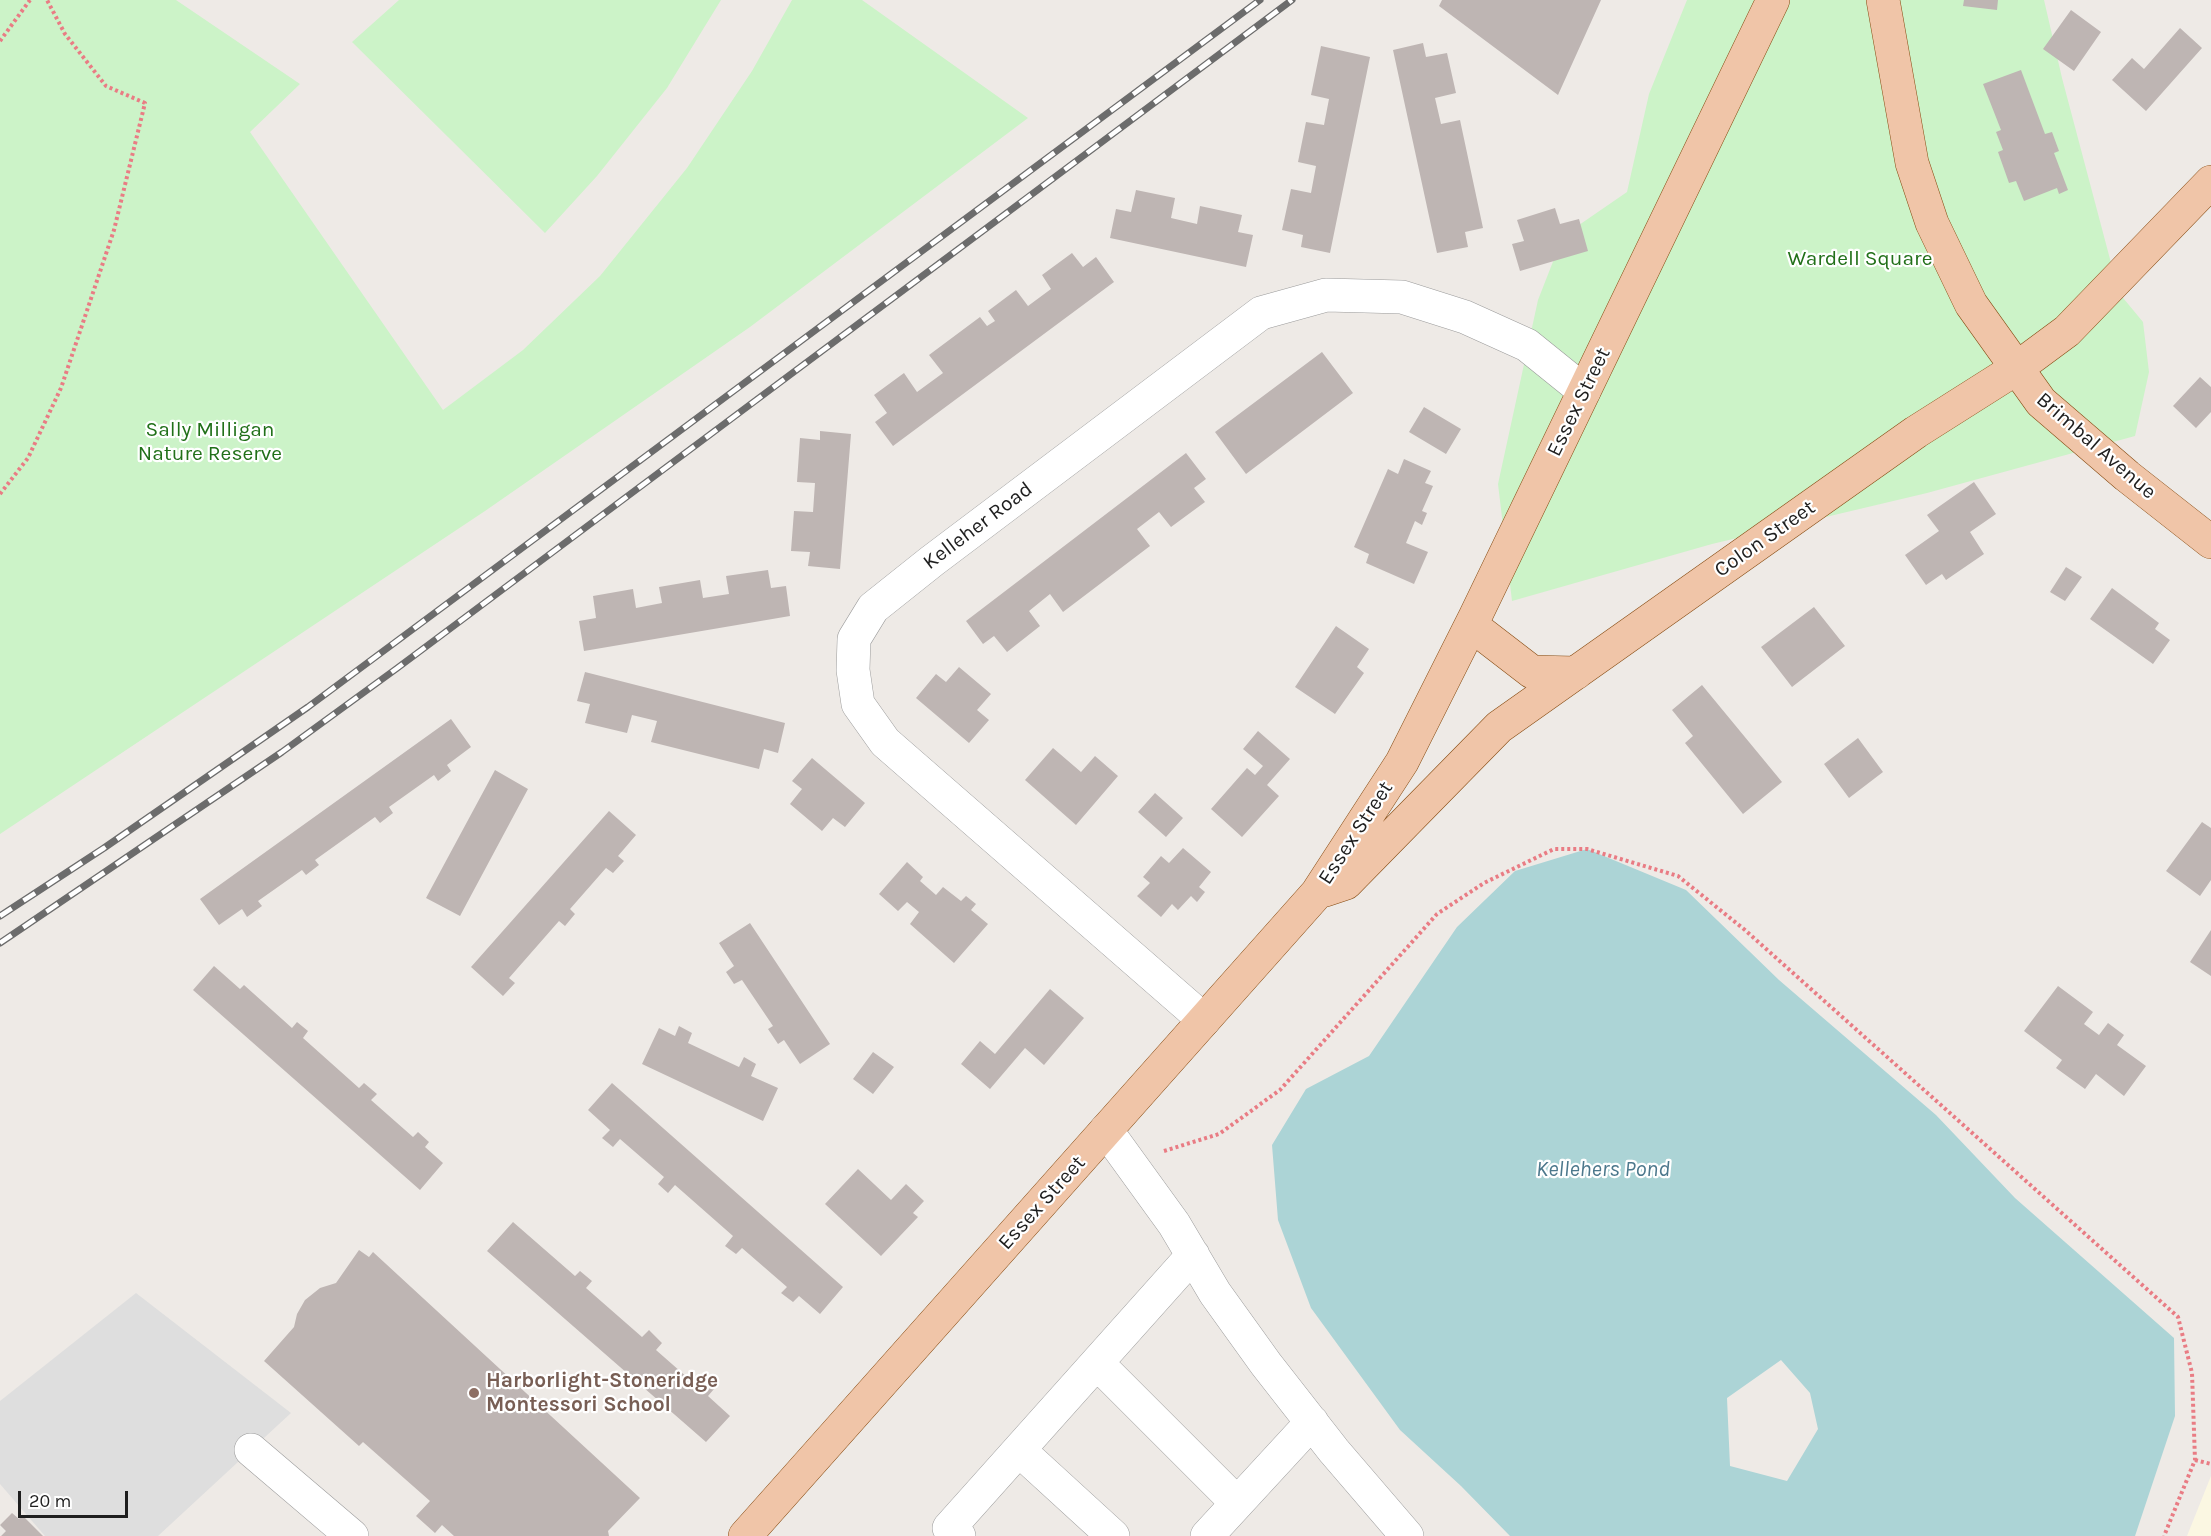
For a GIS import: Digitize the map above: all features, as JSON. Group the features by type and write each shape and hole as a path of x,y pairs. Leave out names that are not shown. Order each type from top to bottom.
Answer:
{"main road":[{"name":"Essex Street","path":"745,1536 1317,893 1402,762 1471,625 1773,0"},
{"name":"Brimbal Avenue","path":"1882,0 1912,163 1932,223 1971,304 2041,402 2127,476 2211,542"},
{"name":"Colon Street","path":"1317,893 1346,883 1499,727 1916,432 2017,368 2067,331 2211,182"},
{"path":"1471,625 1532,672 1576,673"}],"street":[{"name":"Kelleher Road","path":"1204,1020 885,742 858,704 853,670 854,639 873,608 1261,313 1326,295 1402,297 1465,317 1527,345 1584,391"},
{"path":"1106,1130 1174,1224 1222,1302 1312,1422 1407,1536"},
{"path":"959,1536 949,1528 1193,1255"},
{"path":"1097,1362 1238,1503"},
{"path":"1207,1536 1312,1422"},
{"path":"251,1450 352,1536"},
{"path":"1019,1450 1113,1536"}],"path":[{"path":"0,41 30,0"},
{"path":"0,494 28,458 61,388 114,230 145,103 106,86 65,34 47,0"},
{"path":"1129,1162 1219,1134 1280,1090 1437,914 1484,884 1554,849 1587,849 1678,876 1745,930 2178,1317 2192,1372 2195,1460 2164,1536"},
{"path":"2195,1460 2211,1464"}],"shaded area":[{"path":"136,1293 291,1413 158,1536 45,1536 0,1484 0,1401"},
{"path":"2211,1476 2211,1536 2187,1536"}],"green space":[{"name":"Sally Milligan Nature Reserve","path":"0,0 176,0 300,84 250,132 443,410 523,350 600,276 687,168 752,71 792,0 862,0 1028,118 750,327 485,511 0,834"},
{"path":"399,0 721,0 667,88 597,176 545,233 352,42"},
{"name":"Wardell Square","path":"1687,0 2044,0 2062,78 2119,293 2143,322 2149,372 2135,436 1927,493 1712,544 1512,601 1498,484 1538,300 1563,236 1627,192 1649,94"}],"water":[{"name":"Kellehers Pond","path":"1587,849 1686,890 1779,980 1936,1115 2015,1198 2174,1338 2175,1416 2135,1536 1510,1536 1461,1486 1400,1430 1311,1308 1278,1220 1272,1145 1306,1089 1369,1056 1457,927 1515,871","holes":["1781,1360 1810,1393 1818,1429 1787,1481 1730,1466 1727,1398"]}],"building":[{"path":"1442,0 1601,0 1558,95 1439,6"},
{"path":"1964,0 1998,0 1997,10 1963,6"},
{"path":"2071,10 2101,32 2074,71 2043,49"},
{"path":"2180,28 2202,48 2146,111 2112,80 2132,58 2144,69"},
{"path":"1423,43 1426,57 1447,53 1456,93 1435,98 1441,124 1460,120 1483,228 1465,232 1468,247 1437,253 1393,50"},
{"path":"1321,46 1370,57 1330,253 1301,247 1303,235 1282,230 1291,189 1311,193 1316,166 1298,162 1306,122 1324,125 1329,99 1311,95"},
{"path":"2021,70 2045,134 2052,132 2059,151 2054,153 2068,190 2059,194 2057,188 2024,201 2016,181 2009,183 1998,152 2003,150 1996,132 2001,130 1983,84"},
{"path":"1136,190 1175,198 1171,218 1197,224 1200,206 1242,215 1238,232 1253,235 1246,267 1110,238 1116,209 1131,212"},
{"path":"1555,208 1560,224 1579,219 1588,251 1520,271 1512,244 1524,241 1517,220"},
{"path":"1072,253 1083,267 1096,257 1114,282 893,446 875,422 887,413 874,395 904,373 917,392 943,373 929,355 980,317 987,326 995,321 988,311 1016,290 1028,306 1051,289 1042,275"},
{"path":"1322,352 1353,393 1246,474 1215,432"},
{"path":"2200,377 2211,387 2211,412 2196,428 2173,406"},
{"path":"1424,407 1461,429 1446,454 1409,432"},
{"path":"820,431 851,434 840,569 808,566 810,552 791,551 794,511 813,512 815,483 797,482 800,438 820,440"},
{"path":"1186,453 1206,479 1194,488 1205,502 1171,527 1159,512 1137,529 1150,546 1063,612 1050,594 1029,611 1040,626 1007,652 994,636 983,644 966,621"},
{"path":"1404,459 1431,471 1425,483 1433,486 1422,511 1427,513 1422,525 1415,521 1406,543 1428,552 1414,584 1366,563 1369,554 1354,547 1388,469 1398,474"},
{"path":"1974,482 1996,514 1970,532 1984,554 1946,580 1942,574 1926,585 1905,555 1939,531 1927,515"},
{"path":"2066,567 2082,577 2065,601 2050,592"},
{"path":"768,570 771,588 786,586 790,616 584,651 579,621 596,618 593,596 633,589 636,608 662,603 659,587 700,580 703,598 729,594 726,576"},
{"path":"2112,588 2159,623 2155,629 2170,640 2153,664 2090,619"},
{"path":"1814,607 1845,646 1792,687 1761,647"},
{"path":"1336,626 1369,649 1357,667 1364,673 1335,714 1295,687"},
{"path":"959,667 991,694 977,710 989,720 969,743 916,698 936,674 946,682"},
{"path":"585,672 785,723 778,753 764,749 759,769 651,742 657,721 632,715 627,733 585,723 590,704 577,701"},
{"path":"1702,685 1782,782 1743,814 1685,743 1693,736 1672,710"},
{"path":"451,719 471,747 447,765 451,771 438,781 434,775 389,807 393,813 380,823 375,817 315,860 319,865 306,875 302,870 258,901 262,906 247,917 242,909 219,925 200,899"},
{"path":"1258,731 1290,759 1267,785 1279,796 1242,837 1211,809 1247,768 1255,775 1263,766 1243,749"},
{"path":"1858,738 1883,772 1849,798 1824,764"},
{"path":"1053,748 1081,772 1095,756 1118,776 1076,825 1025,780"},
{"path":"812,758 865,803 845,827 833,818 822,831 790,804 802,789 792,781"},
{"path":"495,770 528,789 460,916 426,898"},
{"path":"1155,793 1183,818 1166,837 1138,812"},
{"path":"609,811 636,835 618,856 624,861 613,873 606,868 570,909 575,914 565,926 559,921 509,978 515,983 503,996 471,967"},
{"path":"2202,822 2211,828 2211,880 2200,896 2166,871"},
{"path":"1183,848 1211,872 1199,887 1205,892 1197,902 1191,896 1178,910 1172,904 1161,917 1137,896 1150,883 1143,877 1161,856 1169,863"},
{"path":"907,862 923,877 920,881 936,895 943,887 961,901 966,896 976,904 971,910 988,924 954,963 910,924 919,912 907,902 898,911 879,894"},
{"path":"750,923 830,1044 800,1064 784,1040 778,1044 768,1029 773,1026 742,980 734,984 726,972 734,966 719,943"},
{"path":"2211,930 2211,976 2190,962"},
{"path":"214,966 240,989 244,985 292,1028 297,1022 308,1031 303,1038 359,1088 364,1083 377,1094 371,1100 413,1137 418,1132 429,1142 425,1147 443,1163 420,1190 193,990"},
{"path":"2058,986 2093,1012 2084,1024 2099,1035 2108,1023 2124,1035 2117,1045 2146,1066 2124,1096 2096,1074 2085,1089 2056,1068 2062,1060 2024,1031"},
{"path":"1050,989 1084,1018 1044,1065 1025,1048 990,1089 961,1064 980,1041 995,1054"},
{"path":"679,1026 692,1033 688,1043 739,1067 744,1057 756,1064 751,1076 778,1088 763,1121 642,1064 659,1028 675,1036"},
{"path":"873,1052 894,1067 873,1094 853,1079"},
{"path":"612,1083 843,1287 820,1314 799,1296 793,1302 781,1293 787,1287 742,1248 736,1254 725,1246 733,1236 675,1185 668,1193 658,1184 664,1177 620,1139 613,1147 602,1138 610,1130 588,1110"},
{"path":"858,1169 891,1200 906,1184 924,1201 913,1213 918,1217 881,1256 825,1204"},
{"path":"513,1222 575,1276 580,1271 592,1281 586,1288 642,1337 649,1330 662,1343 656,1350 697,1386 703,1378 714,1389 708,1396 730,1416 706,1442 487,1251"},
{"path":"359,1250 369,1257 373,1252 640,1498 608,1531 609,1536 454,1536 442,1525 435,1533 416,1516 430,1501 363,1442 359,1446 264,1361 294,1327 297,1314 305,1300 320,1288 336,1283"},
{"path":"12,1513 19,1519 22,1515 43,1536 1,1536 6,1531 0,1525"}],"railway":[{"path":"0,916 104,848 308,707 1260,0"},
{"path":"0,943 282,752 396,669 1292,0"}],"place":[{"name":"Harborlight-Stoneridge Montessori School","path":"474,1393"}]}
